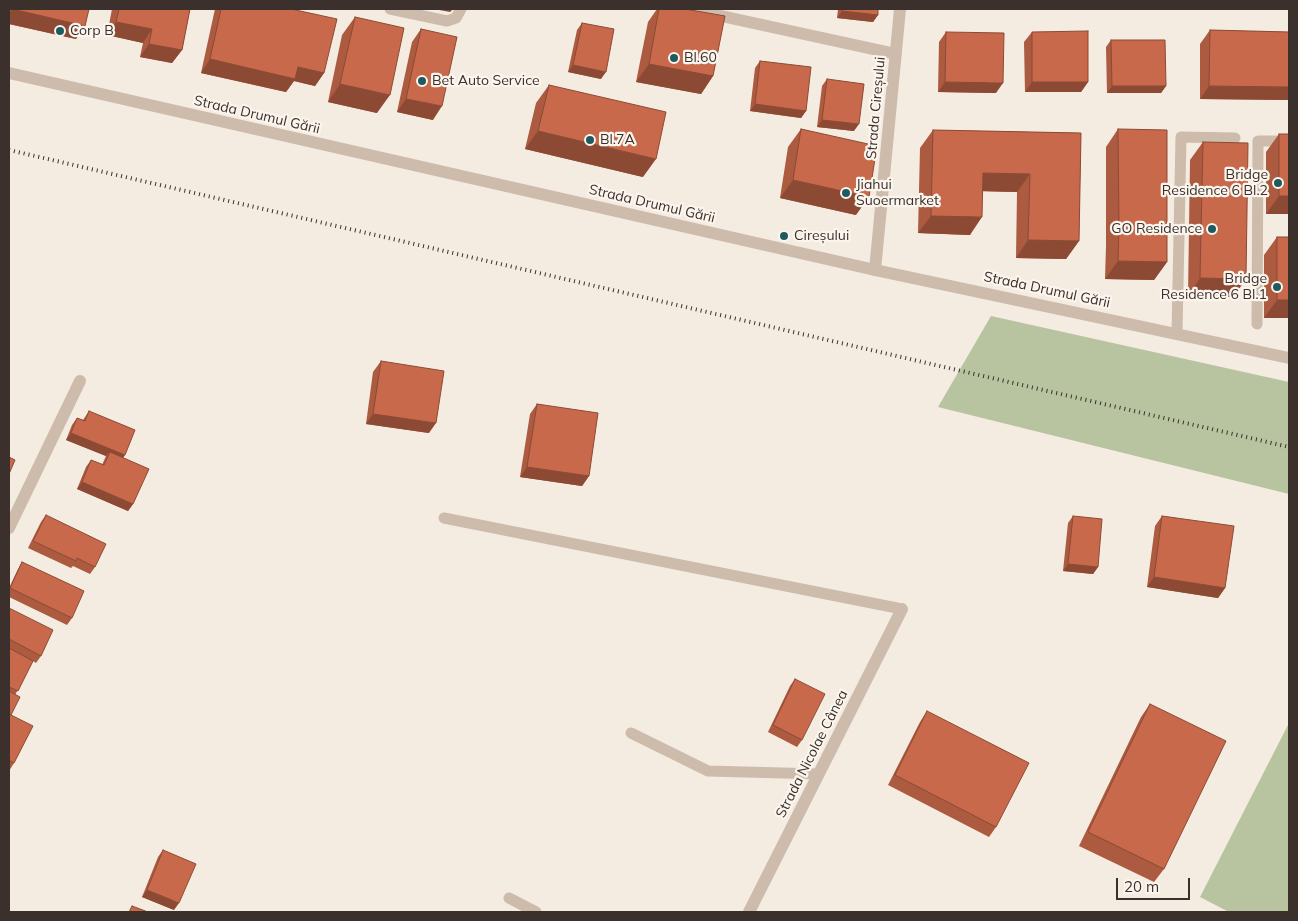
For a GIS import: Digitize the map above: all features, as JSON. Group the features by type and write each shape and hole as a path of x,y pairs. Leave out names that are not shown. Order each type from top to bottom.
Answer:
{"street":[{"path":"689,9 896,54"},
{"name":"Strada Cireșului","path":"876,270 900,9"},
{"name":"Strada Drumul Gării","path":"9,73 876,270 1289,358"},
{"path":"9,528 80,381"},
{"name":"Strada Nicolae Cânea","path":"749,912 902,609"}],"lane":[{"path":"390,9 447,21 456,18 461,9"},
{"path":"1177,333 1181,137 1235,138"},
{"path":"1257,324 1258,142 1289,141"},
{"path":"444,518 902,609"},
{"path":"632,733 708,770 818,774"},
{"path":"509,898 536,912"}],"green space":[{"path":"991,316 1289,382 1289,494 938,407"},
{"path":"1289,723 1289,912 1229,912 1200,897"}],"building":[{"path":"12,9 89,9 85,26"},
{"path":"119,9 190,9 182,50 149,44 152,29 116,22"},
{"path":"221,9 291,9 337,19 324,73 298,67 295,79 210,59"},
{"path":"659,9 685,9 725,16 713,76 649,64"},
{"path":"842,9 878,9 878,15 842,11"},
{"path":"355,17 404,28 390,95 340,84"},
{"path":"582,23 614,29 606,72 573,65"},
{"name":"Bet Auto Service","path":"421,29 457,37 442,106 406,99"},
{"path":"1210,30 1289,32 1289,87 1209,86"},
{"path":"1088,31 1088,82 1032,82 1032,32"},
{"path":"946,32 1004,33 1003,83 945,82"},
{"path":"1111,40 1165,40 1166,86 1112,86"},
{"path":"760,61 811,67 806,111 755,104"},
{"path":"827,79 864,84 859,124 822,120"},
{"path":"549,85 666,112 656,159 538,131"},
{"path":"801,129 877,146 869,197 793,180"},
{"path":"1118,129 1167,130 1167,262 1118,261"},
{"path":"933,130 1081,133 1079,241 1028,240 1030,174 983,173 982,217 931,216"},
{"path":"1279,134 1289,134 1289,196 1279,196"},
{"name":"GO Residence","path":"1203,142 1248,143 1246,279 1200,278"},
{"path":"1277,237 1289,237 1289,300 1277,300"},
{"path":"381,361 444,371 436,423 373,414"},
{"path":"537,404 598,413 589,476 527,467"},
{"path":"89,411 135,430 125,455 71,433 77,418 85,421"},
{"path":"110,452 149,469 133,504 82,482 91,460 104,465"},
{"path":"9,457 15,460 9,474"},
{"path":"46,515 106,544 95,567 77,558 76,561 33,541"},
{"path":"1073,516 1102,519 1098,567 1068,564"},
{"path":"1162,516 1234,526 1225,588 1154,577"},
{"path":"22,562 84,591 72,618 10,588"},
{"path":"9,608 53,630 41,656 9,639"},
{"path":"9,648 33,661 18,691 9,687"},
{"path":"795,679 825,694 802,740 773,725"},
{"path":"9,691 20,697 11,715 9,714"},
{"path":"1150,704 1226,741 1164,869 1088,832"},
{"path":"927,711 1029,763 996,827 895,775"},
{"path":"9,714 33,726 14,763 9,760"},
{"path":"163,850 196,864 179,903 147,890"},
{"path":"132,906 148,912 129,912"}],"railway":[{"path":"9,150 1289,447"}],"place":[{"name":"Corp B","path":"60,31"},
{"name":"Bl.60","path":"674,58"},
{"name":"Bet Auto Service","path":"422,81"},
{"name":"Bl.7A","path":"590,140"},
{"name":"Bridge Residence 6 Bl.2","path":"1278,183"},
{"name":"Jiahui Suoermarket","path":"846,193"},
{"name":"GO Residence","path":"1212,229"},
{"name":"Cireșului","path":"784,236"},
{"name":"Bridge Residence 6 Bl.1","path":"1277,287"}]}
